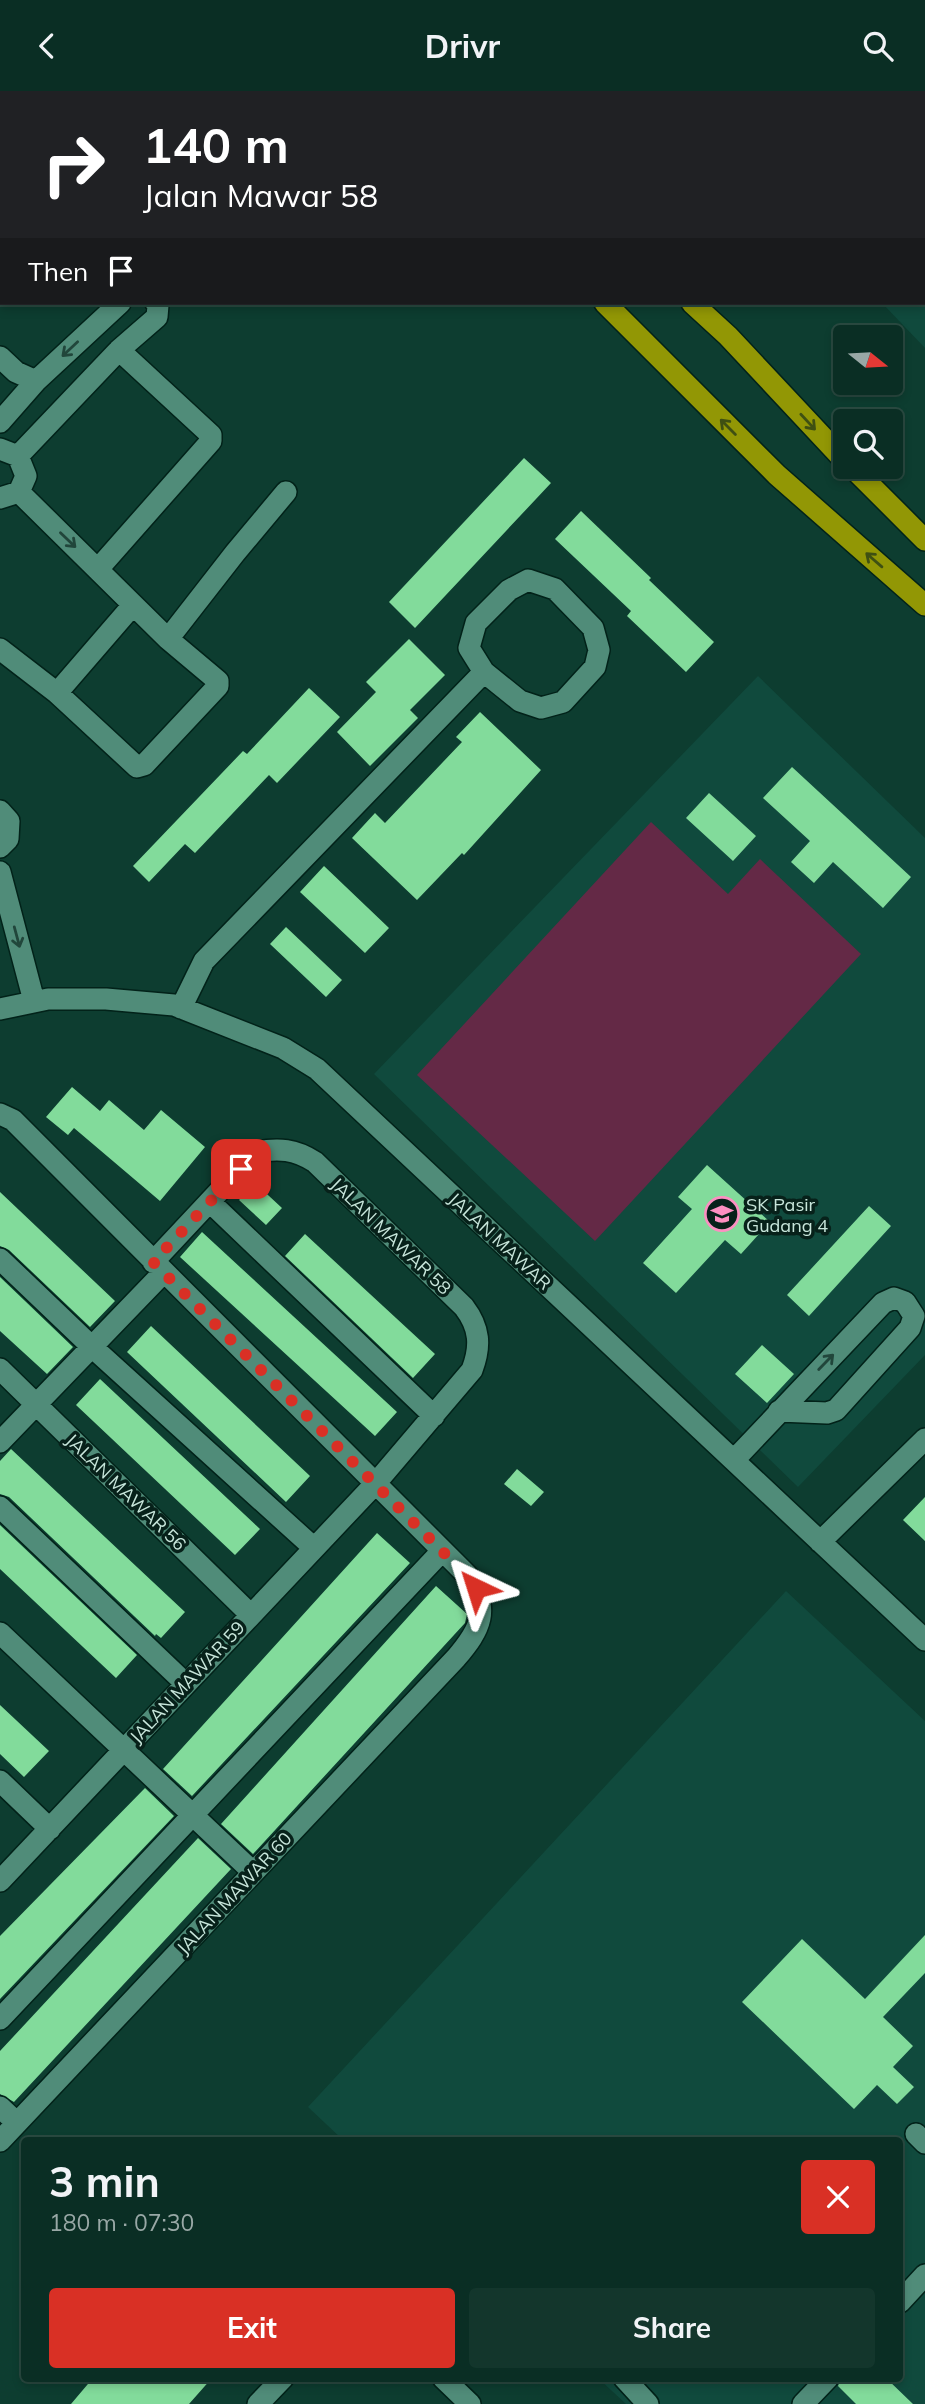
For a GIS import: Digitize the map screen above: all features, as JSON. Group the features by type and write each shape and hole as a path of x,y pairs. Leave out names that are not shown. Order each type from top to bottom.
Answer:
{"highway":[{"path":"607,305 777,475 925,605"},
{"path":"694,305 728,336 833,448"},
{"path":"864,479 925,540"}],"street":[{"path":"0,422 36,381 118,305"},
{"path":"0,649 57,694 137,767 144,765 218,686 218,681 168,639 99,569 9,495 26,476 9,453 157,317 158,305"},
{"path":"99,569 211,442 211,435 119,350"},
{"path":"0,357 16,372 36,381"},
{"path":"168,639 286,492"},
{"path":"527,580 555,589 593,628 599,650 595,667 562,702 541,708 520,701 484,672 469,648 476,623 509,590 527,580"},
{"path":"57,694 133,605"},
{"path":"181,1008 204,961 484,672"},
{"path":"0,811 9,821 8,839 0,847"},
{"path":"0,872 34,1001"},
{"name":"JALAN MAWAR","path":"1,1004 48,999 106,999 174,1005 283,1048 317,1069 925,1640"},
{"path":"0,2019 442,1551 7,1117"},
{"name":"JALAN MAWAR 58","path":"0,1442 92,1346 210,1202 256,1152 288,1149 302,1153 315,1162 464,1307 473,1319 478,1334 479,1349 472,1370 375,1483"},
{"path":"210,1202 434,1416"},
{"path":"0,1259 314,1548"},
{"path":"734,1460 779,1411 883,1303 894,1298 908,1305 914,1316 910,1328 836,1410 827,1413 779,1411"},
{"name":"JALAN MAWAR 56","path":"0,1369 251,1615"},
{"path":"820,1542 925,1439"},
{"name":"JALAN MAWAR 59","path":"0,1881 375,1483"},
{"path":"0,1507 186,1684"},
{"name":"JALAN MAWAR 60","path":"0,2141 476,1633 481,1618 481,1603 476,1588 442,1551"},
{"path":"0,1633 253,1872"},
{"path":"0,1781 50,1829"},
{"path":"0,2107 17,2123"},
{"path":"903,2299 925,2275"},
{"path":"258,2404 279,2382"},
{"path":"447,2382 470,2404"},
{"path":"628,2382 648,2404"},
{"path":"803,2404 824,2382"}],"shaded area":[{"path":"884,305 925,305 925,348"},
{"name":"SK Pasir Gudang 4","path":"758,676 925,838 925,1355 798,1487 374,1074"},
{"path":"651,822 728,894 760,859 861,954 595,1241 417,1075"},
{"path":"786,1591 925,1721 925,2404 626,2404 602,2382 903,2382 903,2137 340,2137 308,2107"}],"building":[{"path":"524,458 551,483 415,628 389,602"},
{"path":"581,511 714,642 686,672 627,616 631,611 555,539"},
{"path":"409,639 445,675 410,710 418,718 370,766 337,732 376,692 366,682"},
{"path":"309,688 340,717 277,783 269,775 195,853 185,844 149,882 133,866 243,751 247,754"},
{"path":"480,712 541,770 464,855 462,853 417,900 352,838 375,813 385,823 462,742 456,737"},
{"path":"792,767 911,877 883,908 833,862 814,883 791,862 810,841 763,798"},
{"path":"709,793 756,836 733,861 686,818"},
{"path":"324,866 389,928 365,953 300,892"},
{"path":"286,927 342,980 326,997 270,944"},
{"path":"72,1087 100,1111 109,1100 144,1130 161,1110 205,1147 160,1201 74,1128 68,1135 46,1117"},
{"path":"228,1139 240,1150 225,1166 214,1155"},
{"path":"707,1165 770,1222 741,1254 725,1240 676,1293 643,1263 692,1209 678,1197"},
{"path":"255,1183 282,1208 266,1225 239,1200"},
{"path":"0,1192 115,1301 90,1327 9,1250 0,1246"},
{"path":"869,1206 891,1226 809,1316 787,1295"},
{"path":"202,1232 397,1412 375,1436 180,1257"},
{"path":"305,1234 435,1354 413,1378 285,1256"},
{"path":"0,1277 73,1347 47,1374 0,1331"},
{"path":"151,1326 310,1476 286,1502 127,1352"},
{"path":"762,1345 794,1374 767,1403 735,1374"},
{"path":"100,1379 260,1529 235,1555 76,1405"},
{"path":"11,1449 185,1612 161,1638 156,1634 155,1636 9,1497 0,1494 0,1461"},
{"path":"517,1469 544,1492 531,1506 504,1484"},
{"path":"925,1497 925,1541 903,1520"},
{"path":"0,1525 137,1655 116,1678 0,1569"},
{"path":"377,1533 410,1563 192,1796 163,1769"},
{"path":"436,1586 467,1614 465,1623 253,1854 221,1824"},
{"path":"0,1705 49,1751 24,1777 0,1754"},
{"path":"145,1788 174,1816 0,1999 0,1936"},
{"path":"198,1838 231,1869 14,2102 0,2094 0,2051"},
{"path":"925,1935 925,1973 883,2017 913,2046 893,2067 914,2087 897,2104 877,2085 854,2109 742,2002 802,1939 865,1999"},
{"path":"90,2382 208,2382 189,2404 71,2404"},
{"path":"840,2382 890,2382 913,2404 856,2404 838,2386"}],"place":[{"name":"SK Pasir Gudang 4","path":"722,1214"}],"route":[{"path":"241,1169 153,1262 476,1588"}]}
